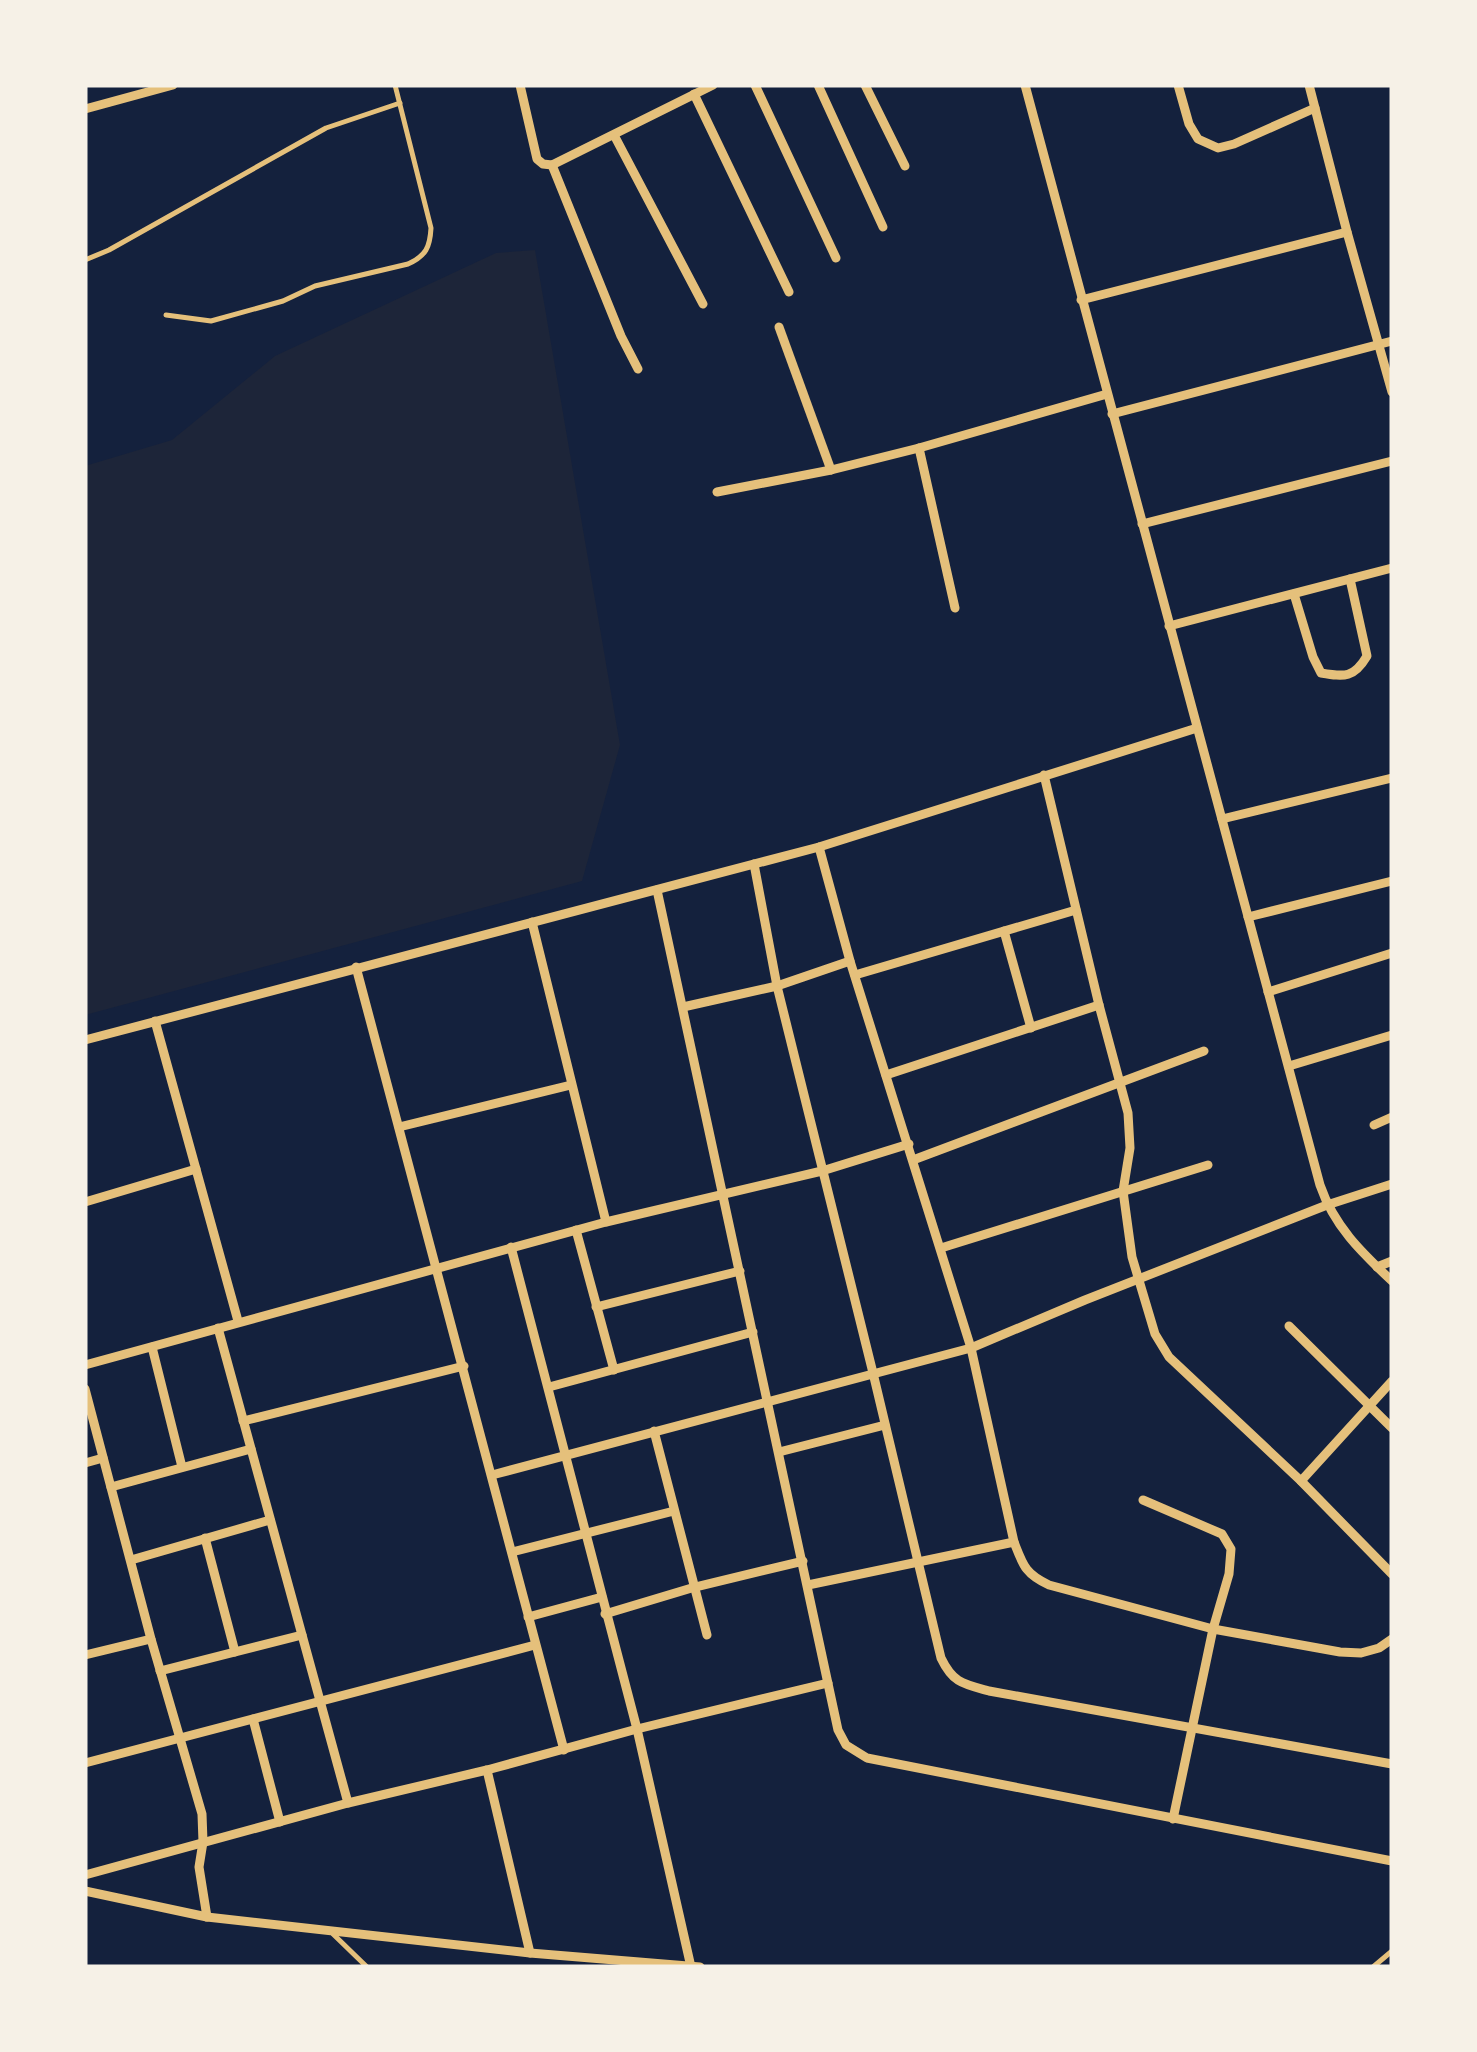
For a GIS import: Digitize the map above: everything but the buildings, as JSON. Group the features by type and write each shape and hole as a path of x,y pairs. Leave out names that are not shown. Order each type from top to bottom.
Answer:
{"street":[{"path":"85,108 173,85"},
{"path":"520,85 536,159 552,165 712,85"},
{"path":"755,85 836,258"},
{"path":"818,85 884,227"},
{"path":"865,85 904,166"},
{"path":"1024,85 1327,1205 1346,1236 1392,1281"},
{"path":"1178,85 1189,124 1198,139 1218,148 1314,108"},
{"path":"1309,85 1392,392"},
{"path":"694,94 788,292"},
{"path":"614,135 702,304"},
{"path":"552,165 638,370"},
{"path":"1082,300 1347,232"},
{"path":"779,327 831,470"},
{"path":"1112,414 1392,341"},
{"path":"717,492 919,448 1107,394"},
{"path":"919,448 955,608"},
{"path":"1142,524 1392,461"},
{"path":"1169,626 1392,568"},
{"path":"1294,594 1321,674 1341,676 1358,670 1367,656 1350,579"},
{"path":"85,1040 819,847 1197,728"},
{"path":"1044,775 1128,1112 1130,1148 1123,1191 1127,1232 1137,1281 1155,1334 1168,1357 1301,1481 1392,1574"},
{"path":"1222,819 1392,778"},
{"path":"819,847 854,975 971,1348 1014,1542 1024,1568 1048,1586 1213,1629 1340,1652 1361,1653 1392,1639"},
{"path":"754,864 777,986 940,1658 949,1674 963,1684 1007,1695 1392,1764"},
{"path":"1248,917 1392,882"},
{"path":"657,890 842,1738 860,1755 1392,1861"},
{"path":"854,975 1076,910"},
{"path":"532,922 606,1222"},
{"path":"1004,931 1031,1028"},
{"path":"1268,992 1392,953"},
{"path":"683,1007 777,986 850,961"},
{"path":"356,967 564,1750"},
{"path":"886,1076 1099,1005"},
{"path":"155,1021 238,1321"},
{"path":"1289,1066 1392,1035"},
{"path":"913,1160 1204,1051"},
{"path":"399,1127 570,1084"},
{"path":"1374,1125 1392,1117"},
{"path":"85,1364 606,1222 822,1171 908,1144"},
{"path":"941,1248 1208,1165"},
{"path":"85,1202 196,1169"},
{"path":"492,1474 971,1348 1327,1205 1392,1184"},
{"path":"576,1230 614,1370"},
{"path":"511,1248 636,1729 691,1967"},
{"path":"1377,1267 1392,1261"},
{"path":"596,1307 740,1272"},
{"path":"1289,1326 1392,1428"},
{"path":"218,1328 348,1803"},
{"path":"549,1387 753,1332"},
{"path":"152,1347 182,1467"},
{"path":"243,1421 464,1366"},
{"path":"1301,1481 1392,1381"},
{"path":"85,1389 202,1814 199,1867 207,1916"},
{"path":"779,1452 886,1425"},
{"path":"654,1431 707,1635"},
{"path":"111,1487 250,1449"},
{"path":"85,1463 103,1458"},
{"path":"1143,1500 1222,1534 1230,1549 1229,1574 1213,1629 1174,1819"},
{"path":"512,1552 674,1511"},
{"path":"131,1560 270,1520"},
{"path":"205,1538 235,1652"},
{"path":"808,1586 1014,1542"},
{"path":"606,1614 803,1561"},
{"path":"528,1617 602,1598"},
{"path":"160,1671 302,1635"},
{"path":"85,1655 151,1638"},
{"path":"85,1763 535,1645"},
{"path":"85,1875 348,1803 828,1683"},
{"path":"253,1719 280,1822"},
{"path":"488,1770 530,1954"},
{"path":"85,1891 207,1916 331,1932 634,1965 700,1967"}],"lane":[{"path":"166,315 211,321 283,301 315,286 421,258 430,245 431,228 396,85"},
{"path":"85,260 326,128 400,103"},
{"path":"331,1932 367,1967"},
{"path":"1373,1967 1392,1951"}],"shaded area":[{"path":"535,250 620,745 582,881 85,1015 85,466 172,440 275,356 496,253"}]}
